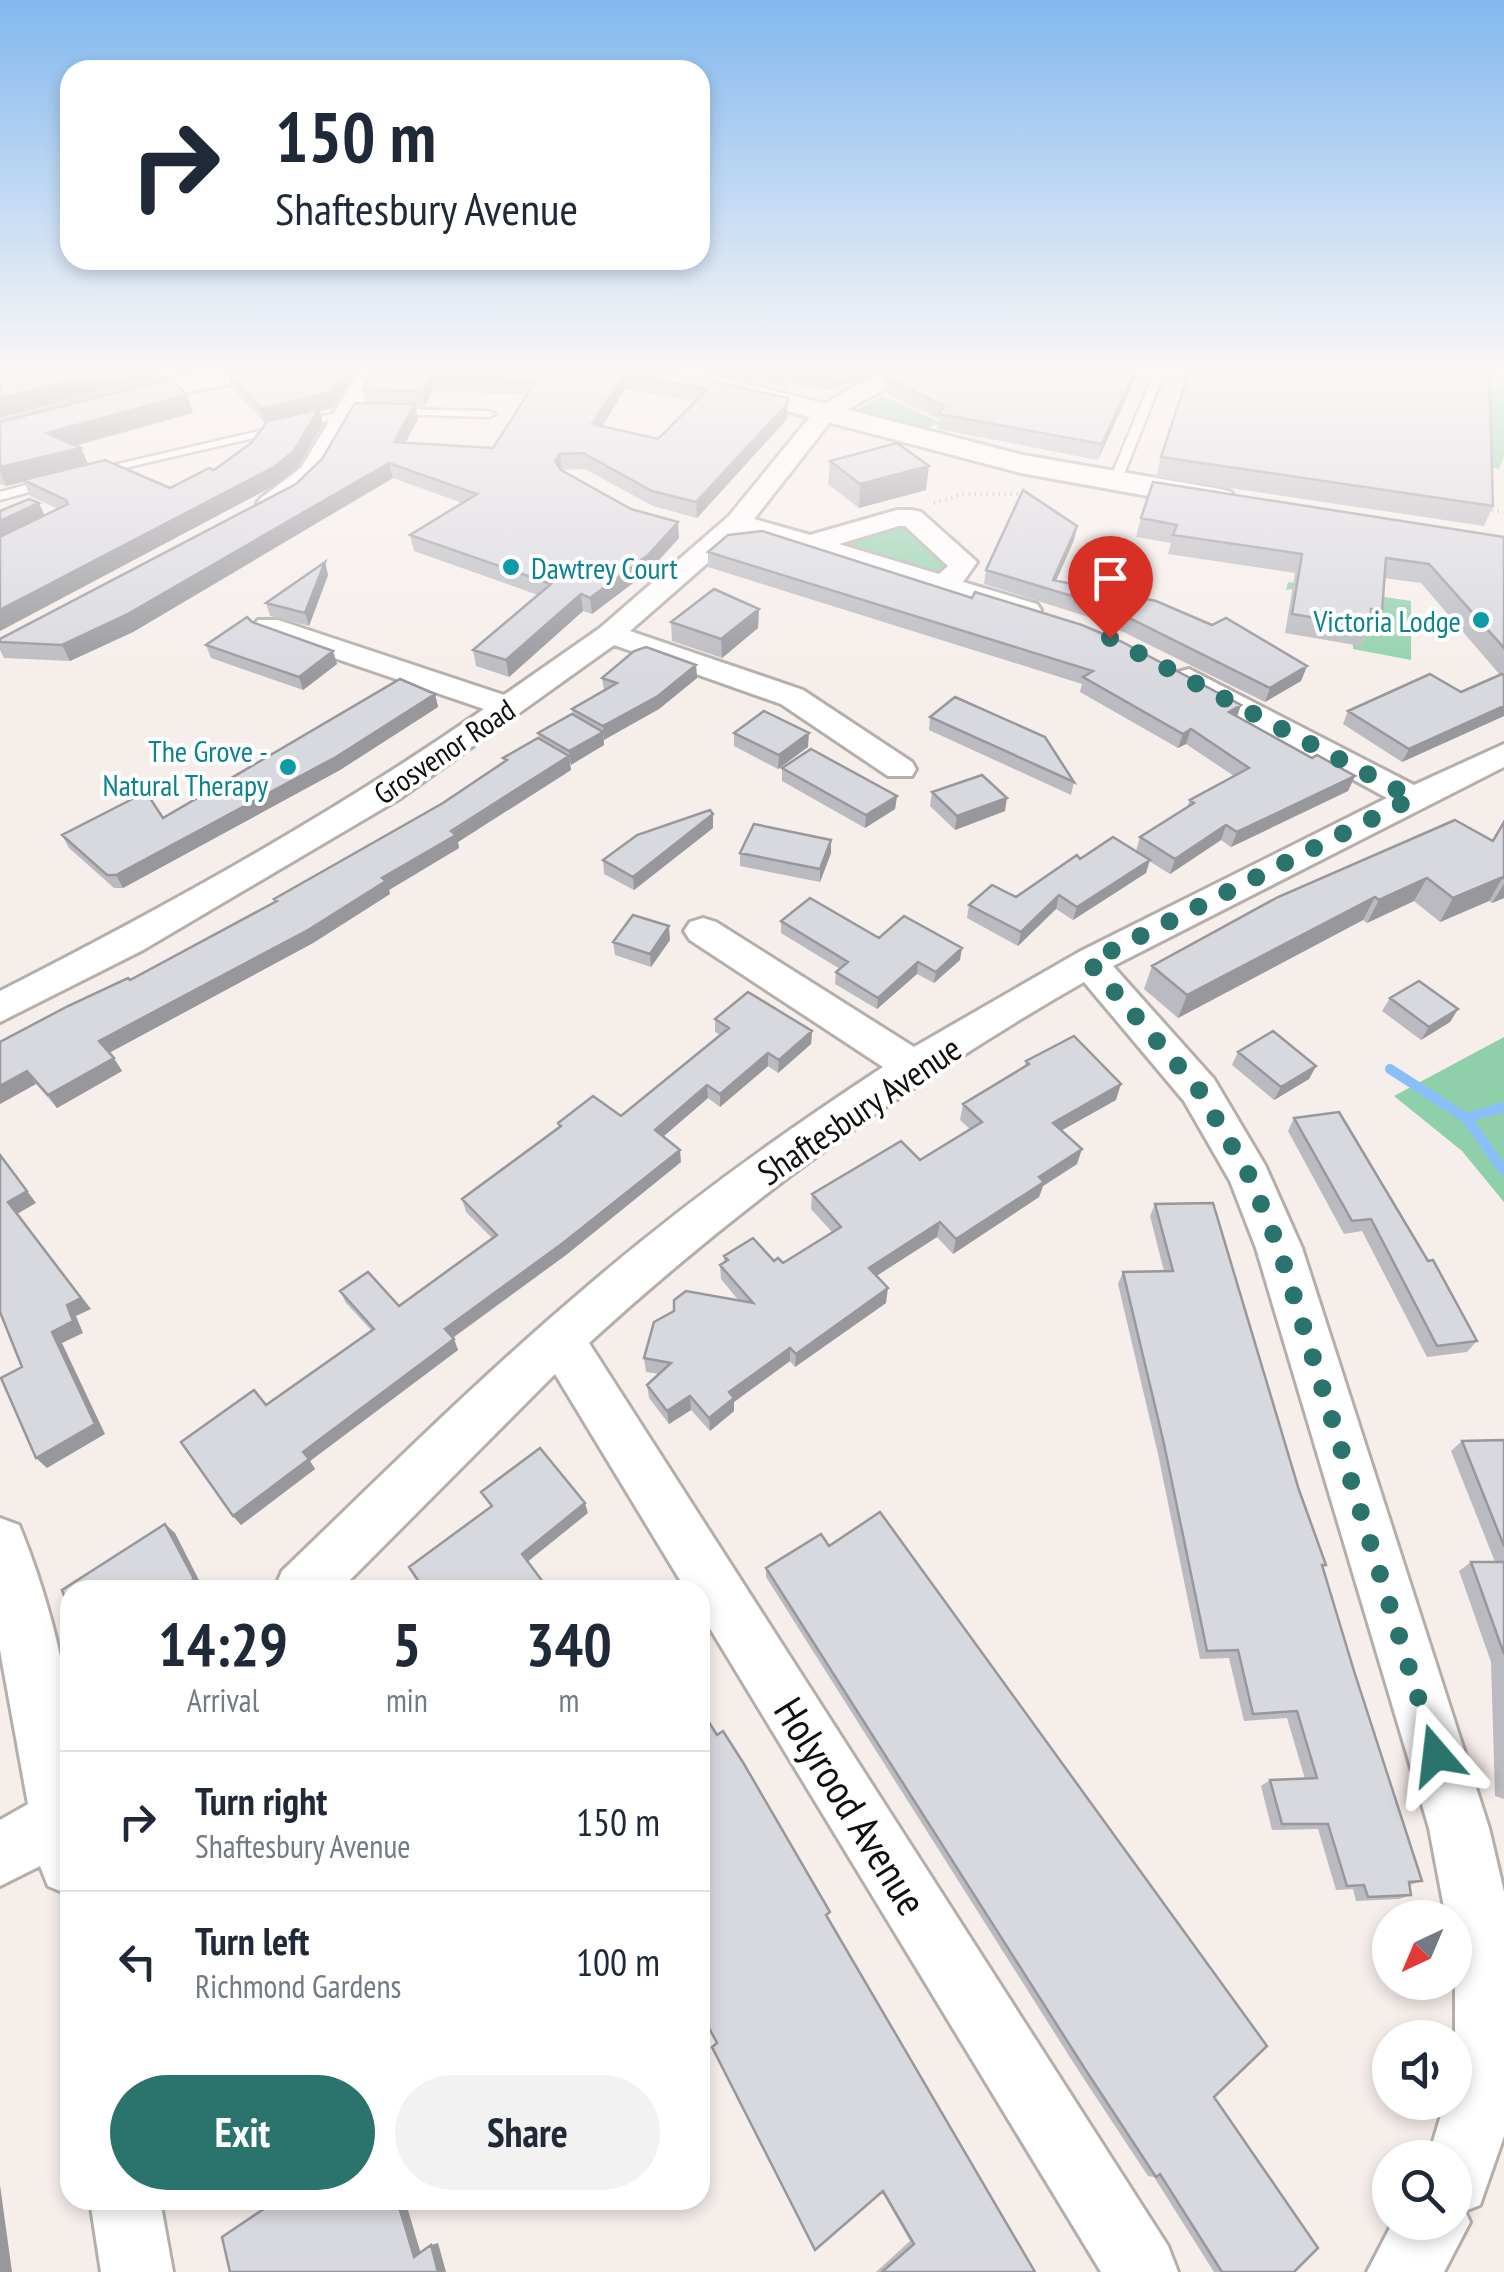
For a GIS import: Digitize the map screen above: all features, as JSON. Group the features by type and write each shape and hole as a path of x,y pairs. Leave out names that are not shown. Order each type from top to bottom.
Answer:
{"street":[{"path":"249,515 290,491 312,472"},
{"name":"Grosvenor Road","path":"0,1008 130,941 387,792 510,707 610,634 771,472"},
{"path":"1066,472 1251,504"},
{"path":"810,544 897,518 912,518 958,554 961,569 943,585"},
{"path":"717,530 810,544 1054,618"},
{"path":"268,626 510,707"},
{"path":"610,634 792,696 900,770"},
{"path":"1160,663 1413,798"},
{"name":"Shaftesbury Avenue","path":"311,1580 560,1340 728,1202 915,1068 1089,962 1504,754"},
{"path":"714,951 915,1068"},
{"path":"1089,962 1199,1090 1250,1177 1279,1248 1459,1828 1480,1920 1488,2037 1478,2112 1469,2140"},
{"name":"Holyrood Avenue","path":"560,1340 710,1580"},
{"path":"0,1544 20,1610 60,1796"},
{"name":"Holyrood Avenue","path":"710,1580 1142,2272"},
{"path":"0,1855 60,1836"},
{"path":"127,2210 137,2272"},
{"path":"1404,2272 1423,2240"}],"lane":[{"path":"3,495 100,472"},
{"path":"1116,479 1119,472"},
{"path":"3,495 34,506"}],"path":[{"path":"897,518 904,512 964,494 1009,495 1076,488 1085,476"},
{"path":"1483,508 1504,512"}],"green space":[{"path":"902,524 915,529 950,557 947,570 939,572 845,543"},
{"path":"1288,582 1411,601 1411,660 1353,649 1293,589 1286,590"},
{"path":"1504,1037 1504,1202 1462,1151 1394,1096"}],"building":[{"path":"56,472 133,472 170,488 201,472 264,472 0,610 0,537 68,504 23,480"},
{"path":"308,472 373,472 126,615 62,645 0,642 0,639 296,484"},
{"path":"415,472 565,472 631,509 678,522 648,555 590,598 581,594 506,660 473,650 551,584 410,535 477,494"},
{"path":"618,472 724,472 696,502 652,491"},
{"path":"844,472 906,472 860,484"},
{"path":"1263,472 1492,472 1493,506"},
{"path":"1153,482 1504,537 1504,648 1429,564 1386,558 1382,611 1371,609 1370,627 1292,614 1302,554 1173,535 1177,525 1141,518"},
{"path":"1023,490 1077,526 1053,580 1156,601 1212,625 1226,618 1307,666 1270,688 1105,606 986,570"},
{"path":"29,499 39,503 0,521 0,511"},
{"path":"762,531 972,598 975,592 1082,625 1241,705 1229,712 1312,758 1317,755 1355,776 1237,832 1226,825 1175,859 1140,837 1194,803 1190,800 1249,768 1191,729 1183,734 1083,677 1093,671 708,552 728,535"},
{"path":"325,562 305,613 266,603"},
{"path":"714,589 759,609 721,639 671,622"},
{"path":"247,617 333,651 299,677 206,645"},
{"path":"646,647 696,665 658,696 603,726 572,709 617,683 602,678 634,651"},
{"path":"1430,674 1461,692 1502,674 1504,706 1409,749 1348,711"},
{"path":"400,679 435,694 336,757 116,875 107,875 62,835 146,792 163,818"},
{"path":"955,697 1045,737 1074,782 930,717"},
{"path":"764,711 809,733 779,755 734,733"},
{"path":"572,714 603,732 569,751 538,733"},
{"path":"538,738 569,756 451,831 456,835 382,878 386,881 308,930 99,1041 114,1058 48,1095 27,1071 0,1086 0,1042 68,1006 130,980 277,901 274,899 443,803 507,760 503,758"},
{"path":"811,749 897,796 866,815 782,768"},
{"path":"982,775 1007,798 957,816 932,792"},
{"path":"710,810 713,814 633,877 603,860 637,835"},
{"path":"1455,820 1493,841 1504,822 1504,878 1453,898 1427,878 1379,900 1375,897 1187,995 1152,966 1278,897"},
{"path":"754,824 831,840 820,869 740,853"},
{"path":"1113,837 1150,860 1077,907 1059,895 1021,932 969,905 992,885 1016,897 1077,855 1080,859"},
{"path":"810,898 879,938 904,916 962,948 936,972 918,962 878,998 836,972 848,962 781,921"},
{"path":"633,915 669,926 650,954 613,942"},
{"path":"1419,981 1458,1009 1429,1027 1390,998"},
{"path":"748,992 812,1031 779,1060 768,1053 720,1094 707,1085 655,1130 680,1150 563,1243 445,1329 454,1339 303,1452 309,1459 233,1516 181,1442 254,1390 266,1405 374,1329 340,1291 368,1272 399,1306 497,1235 462,1199 561,1126 558,1123 593,1096 621,1116 729,1028 715,1019"},
{"path":"1273,1031 1316,1066 1281,1087 1238,1052"},
{"path":"1074,1036 1121,1084 1053,1123 1082,1149 1039,1177 1044,1182 956,1239 940,1222 869,1268 888,1288 796,1354 790,1348 729,1392 734,1398 709,1418 690,1396 667,1411 647,1385 671,1363 644,1358 654,1322 674,1311 674,1300 686,1291 753,1303 720,1265 728,1260 724,1256 753,1238 774,1261 778,1258 783,1263 841,1227 812,1194 901,1141 920,1160 982,1122 963,1104 1029,1064 1026,1061"},
{"path":"1339,1112 1428,1261 1433,1260 1477,1341 1437,1346 1371,1219 1352,1221 1294,1118"},
{"path":"0,1155 27,1191 8,1202 81,1298 67,1305 73,1321 52,1332 95,1424 36,1458 1,1378 22,1367 0,1312"},
{"path":"1213,1203 1299,1490 1326,1565 1322,1565 1354,1671 1422,1881 1409,1882 1411,1895 1368,1897 1364,1885 1347,1886 1328,1824 1282,1824 1270,1780 1317,1778 1297,1711 1253,1714 1238,1650 1207,1651 1123,1272 1173,1271 1155,1204"},
{"path":"1504,1440 1504,1546 1462,1441"},
{"path":"540,1448 585,1503 522,1554 542,1580 418,1580 409,1567 492,1506 481,1492"},
{"path":"880,1512 1267,2046 1214,2097 1318,2248 1294,2272 1222,2272 1160,2174 1156,2177 1085,2069 766,1568 821,1534 829,1546"},
{"path":"165,1524 194,1579 193,1580 78,1580"},
{"path":"1471,1562 1504,1562 1504,1654"},
{"path":"710,1724 717,1735 723,1731 744,1764 830,1912 826,1915 1035,2272 882,2272 914,2244 883,2191 815,2250 712,2047 717,2043 710,2030"},
{"path":"262,2210 400,2210 414,2257 431,2245 438,2272 230,2272 222,2237"}],"waterway":[{"path":"1390,1069 1466,1118"},
{"path":"1466,1118 1504,1107"},
{"path":"1466,1118 1504,1171"}],"place":[{"name":"Dawtrey Court","path":"511,567"},
{"name":"Victoria Lodge","path":"1481,620"},
{"name":"The Grove - Natural Therapy","path":"288,767"}],"route":[{"path":"1110,638 1413,798 1089,962 1199,1090 1250,1177 1279,1248 1436,1755"}]}
